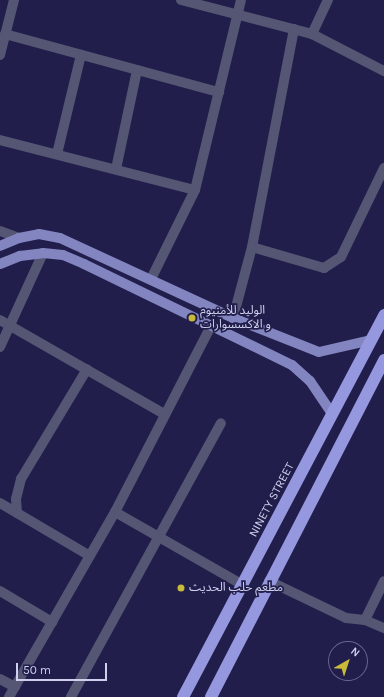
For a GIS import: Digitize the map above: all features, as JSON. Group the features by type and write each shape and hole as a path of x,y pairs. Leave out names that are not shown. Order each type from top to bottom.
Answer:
{"highway":[{"name":"NINETY STREET","path":"183,697 384,314"},
{"path":"211,697 269,581 384,360"}],"main road":[{"path":"0,246 19,238 39,234 60,238 233,318 319,352 371,340"},
{"path":"0,264 20,256 42,253 63,255 84,264 292,365 310,381 332,414"}],"street":[{"path":"1,49 14,0"},
{"path":"181,0 238,13 312,34 384,71"},
{"path":"151,279 195,190 241,0"},
{"path":"312,34 328,0"},
{"path":"233,318 252,247 294,29"},
{"path":"5,34 219,92"},
{"path":"57,154 81,55"},
{"path":"116,169 137,70"},
{"path":"0,140 195,190"},
{"path":"252,247 324,268 341,257 384,168"},
{"path":"0,231 19,238"},
{"path":"0,347 42,253"},
{"path":"0,320 10,324 164,414"},
{"path":"9,697 115,512 164,414 211,326"},
{"path":"17,513 16,499 21,478 87,369"},
{"path":"71,697 221,423"},
{"path":"0,503 90,556"},
{"path":"115,512 158,538 243,585"},
{"path":"269,581 346,618 366,620 384,628"},
{"path":"366,620 384,581"},
{"path":"0,591 52,622"},
{"path":"0,679 15,687"}],"place":[{"name":"الوليد للأمنيوم و الاكسسوارات","path":"192,318"},
{"name":"مطعم حلب الحديث","path":"181,588"}]}
